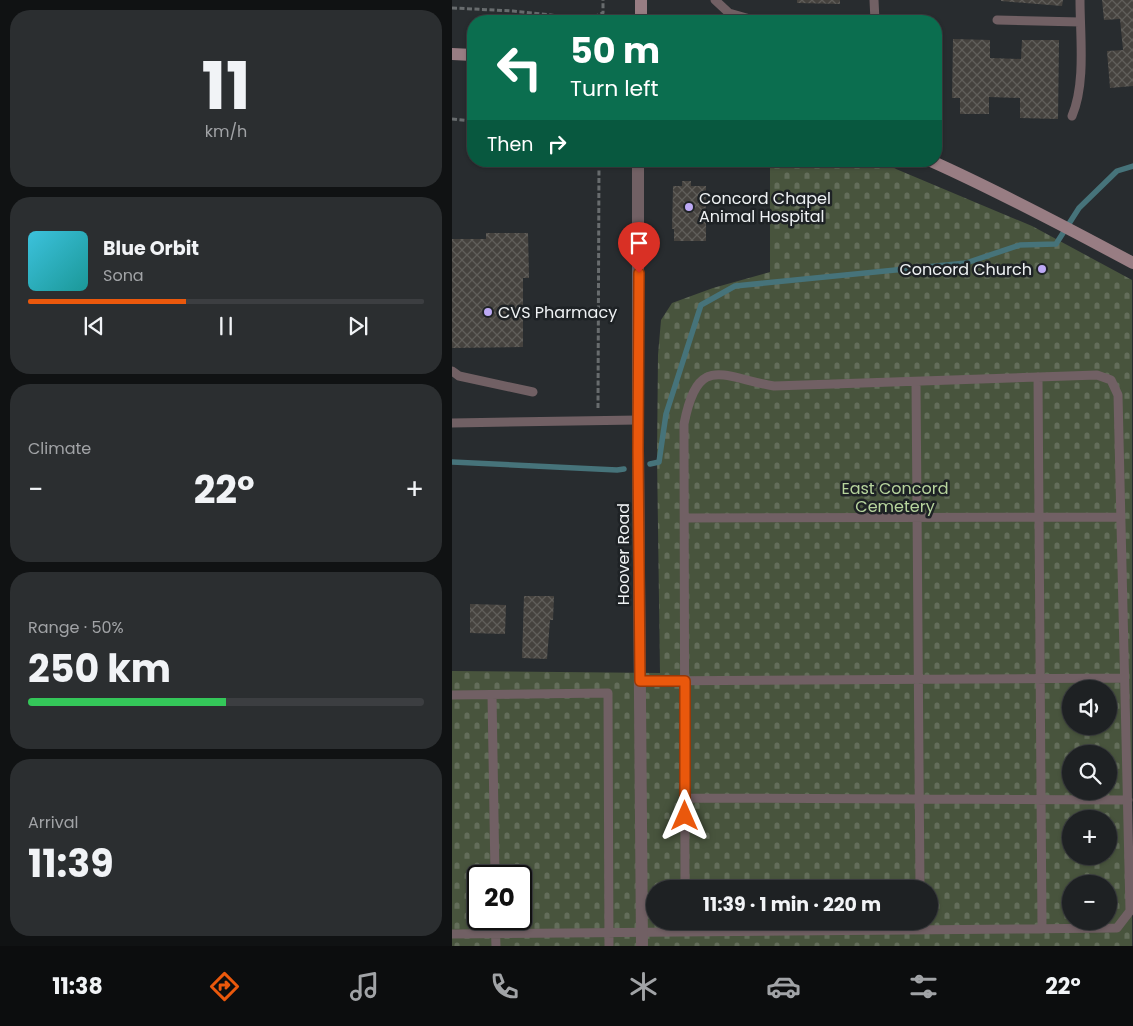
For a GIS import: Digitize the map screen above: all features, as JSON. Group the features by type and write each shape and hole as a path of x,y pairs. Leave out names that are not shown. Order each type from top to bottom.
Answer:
{"main road":[{"path":"641,0 641,15"},
{"path":"452,54 467,55"},
{"path":"942,166 1064,226 1132,263"}],"street":[{"name":"Hoover Road","path":"638,167 642,946"}],"lane":[{"path":"715,0 729,13 736,15"},
{"path":"874,0 875,15"},
{"path":"1072,116 1078,103 1080,0"},
{"path":"997,20 1080,22"},
{"path":"452,371 459,376 533,392"},
{"path":"685,880 684,424 688,404 695,389 704,377 721,374 774,386 1098,375 1111,380 1118,395 1130,911 1117,928 1042,929 938,926"},
{"path":"1038,377 1042,929"},
{"path":"916,382 920,880"},
{"path":"452,423 638,420"},
{"path":"684,518 1121,517"},
{"path":"640,681 1124,678"},
{"path":"492,694 495,865"},
{"path":"452,695 608,694 609,946"},
{"path":"685,798 1128,800"},
{"path":"496,930 496,946"},
{"path":"452,934 733,930"}],"path":[{"path":"599,15 603,13 603,0"},
{"path":"452,8 513,11 546,15"},
{"path":"452,119 467,121"},
{"path":"598,421 599,167"}],"green space":[{"name":"East Concord Cemetery","path":"770,167 891,167 1032,226 1132,280 1132,946 452,946 452,671 660,673 657,456 658,355 661,320 672,303 713,288 770,272"}],"building":[{"path":"797,0 840,0 840,4 797,3"},
{"path":"1001,0 1063,0 1062,6"},
{"path":"1102,0 1133,0 1133,86 1110,88 1107,51 1123,50 1120,19 1104,20"},
{"path":"953,39 990,40 990,58 1021,59 1022,40 1059,40 1058,119 1020,118 1020,98 989,97 989,114 960,114 960,98 952,98"},
{"name":"Concord Chapel Animal Hospital","path":"682,181 691,181 691,186 706,186 706,241 674,241 674,229 672,229 673,186 682,186"},
{"name":"CVS Pharmacy","path":"486,233 528,233 529,278 523,278 523,347 452,348 452,239 486,239"},
{"path":"524,596 554,596 553,620 550,620 547,659 522,658"},
{"path":"470,604 506,605 505,634 470,633"}],"waterway":[{"path":"650,464 659,462 666,414 701,305 735,286 966,263 1020,245 1056,244 1079,208 1117,171 1133,166"},
{"path":"452,462 624,469"}],"place":[{"name":"Concord Chapel Animal Hospital","path":"689,207"},
{"name":"Concord Church","path":"1042,269"},
{"name":"CVS Pharmacy","path":"488,312"}],"route":[{"path":"639,273 640,681 685,681 685,816"}]}
